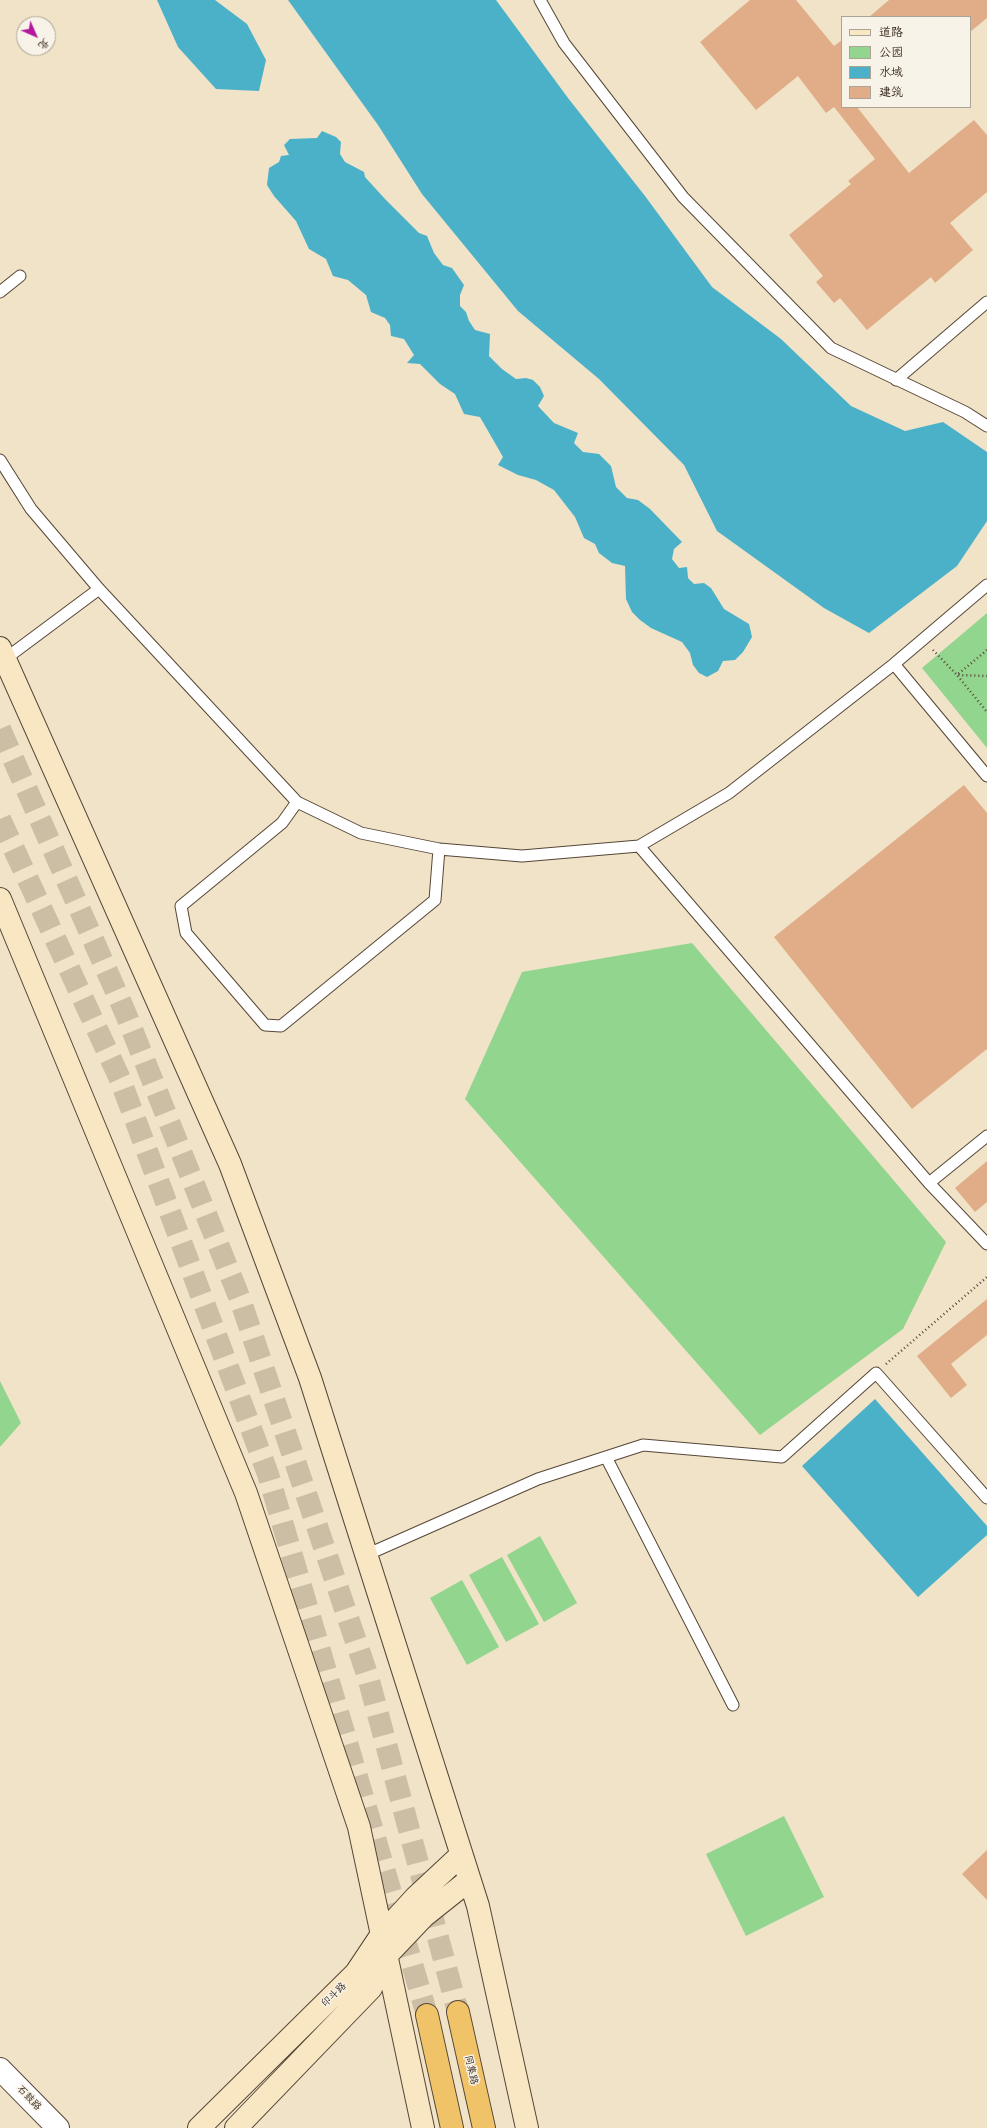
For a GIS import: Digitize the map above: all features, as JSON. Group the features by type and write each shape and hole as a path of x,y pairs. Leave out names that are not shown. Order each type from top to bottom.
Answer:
{"highway":[{"name":"同集路","path":"458,2012 484,2128"},
{"path":"427,2015 452,2128"}],"main road":[{"path":"3,654 230,1164 310,1378 468,1881 478,1906 527,2128"},
{"path":"0,899 246,1494 359,1827 423,2128"},
{"name":"印斗路","path":"198,2128 356,1973 382,1934 416,1896 461,1855"},
{"path":"236,2128 371,1988 386,1956 424,1916 468,1881"}],"street":[{"name":"石鼓路","path":"0,2068 58,2128"}],"lane":[{"path":"540,0 564,43 684,196 831,348 965,412 987,426"},
{"path":"0,292 20,276"},
{"path":"896,380 987,302"},
{"path":"0,460 31,509 99,589 297,802 361,834 439,849 522,856 639,846 729,793 894,664 987,585"},
{"path":"3,654 99,589"},
{"path":"894,664 987,776"},
{"path":"297,802 282,823 181,906 186,933 265,1025 281,1026 435,900 439,849"},
{"path":"639,846 930,1183 987,1244"},
{"path":"930,1183 987,1136"},
{"path":"366,1555 538,1479 643,1445 782,1457 876,1373 987,1498"},
{"path":"606,1457 733,1704"}],"path":[{"path":"922,640 957,675 987,712"},
{"path":"957,675 987,650"},
{"path":"957,675 987,676"},
{"path":"893,1358 987,1277"}],"green space":[{"path":"987,613 987,748 922,668"},
{"path":"692,943 946,1242 903,1329 760,1435 465,1099 522,972"},
{"path":"0,1381 21,1423 0,1447"},
{"path":"540,1536 577,1603 544,1622 507,1555"},
{"path":"502,1557 539,1624 506,1642 469,1575"},
{"path":"462,1580 499,1647 467,1665 430,1598"},
{"path":"784,1816 824,1897 746,1936 706,1854"}],"water":[{"path":"157,0 215,0 247,24 266,60 259,91 216,89 178,47"},
{"path":"288,0 496,0 568,98 645,196 712,287 781,339 851,406 905,431 943,422 987,452 987,521 957,566 869,633 824,608 717,531 684,465 599,379 518,311 422,194 378,125"},
{"path":"322,131 336,137 341,142 340,154 345,162 364,172 365,177 385,199 419,233 427,236 434,253 443,265 452,268 464,285 460,295 460,306 466,312 469,321 475,330 490,334 489,356 502,369 516,379 526,378 533,380 540,387 544,396 538,406 554,423 578,433 574,443 583,452 599,454 611,466 616,487 627,498 638,500 650,509 682,542 674,549 672,559 679,568 687,567 688,578 694,584 704,583 711,588 724,609 749,624 752,637 743,652 735,660 723,661 718,671 707,677 699,673 693,665 690,653 682,642 651,628 640,620 632,612 626,599 625,566 612,563 599,553 595,544 584,538 575,517 554,490 536,480 518,475 498,465 503,457 480,417 464,414 455,394 440,384 420,364 407,363 414,355 404,339 391,336 390,325 385,318 371,312 366,295 348,280 333,276 326,259 309,249 296,221 274,196 267,185 269,168 279,162 281,156 289,155 284,145 290,139 317,138"},
{"path":"875,1399 987,1526 987,1535 918,1597 802,1466"}],"building":[{"path":"750,0 796,0 834,46 841,41 841,108 858,108 909,173 974,120 987,135 987,192 950,223 973,250 935,283 931,277 867,330 840,298 834,303 816,282 823,276 789,235 851,184 848,181 875,159 834,107 826,113 798,76 756,110 700,42"},
{"path":"889,0 987,0 987,18 971,31 971,16 870,16"},
{"path":"964,785 987,813 987,1049 912,1109 774,937"},
{"path":"987,1161 987,1202 975,1212 955,1188"},
{"path":"987,1299 987,1335 951,1364 967,1385 951,1398 917,1356"},
{"path":"987,1850 987,1900 962,1874"}],"tunnel":[{"path":"0,729 125,1012 240,1299 368,1677 458,2012"},
{"path":"0,819 120,1079 268,1474 427,2015"}]}
